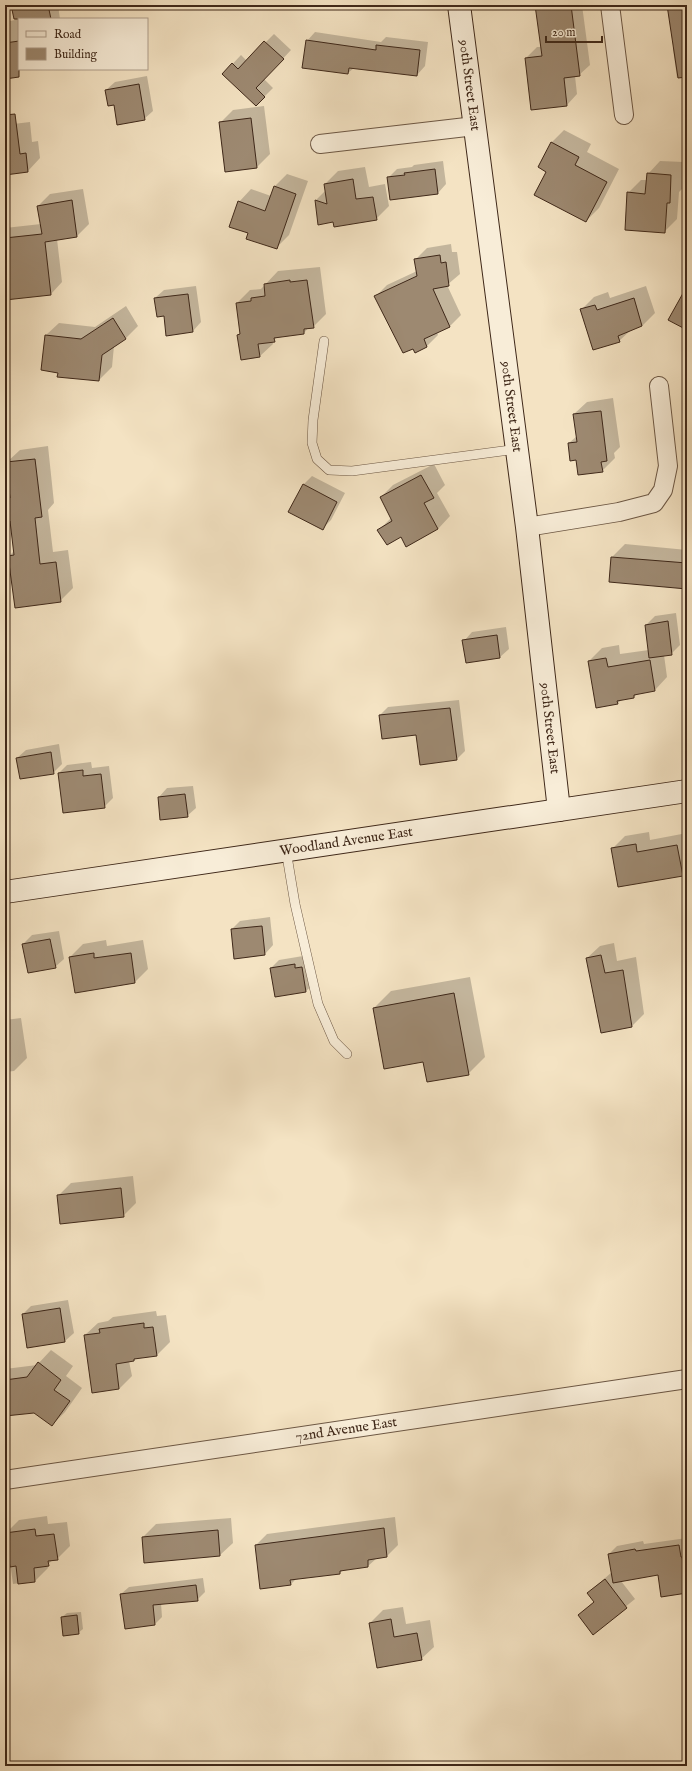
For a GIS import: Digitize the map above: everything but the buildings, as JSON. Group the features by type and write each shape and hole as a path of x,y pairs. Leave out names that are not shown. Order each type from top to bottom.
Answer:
{"street":[{"name":"90th Street East","path":"459,5 527,527 559,810"},
{"path":"610,5 624,115"},
{"path":"320,144 475,126"},
{"path":"527,527 619,512 654,503 663,490 668,466 659,386"},
{"name":"Woodland Avenue East","path":"6,887 286,850 687,791"},
{"name":"72nd Avenue East","path":"5,1480 687,1379"}],"lane":[{"path":"324,341 313,420 312,443 317,459 329,470 352,471 517,449"},
{"path":"286,850 295,904 318,1004 334,1041 347,1054"}]}
